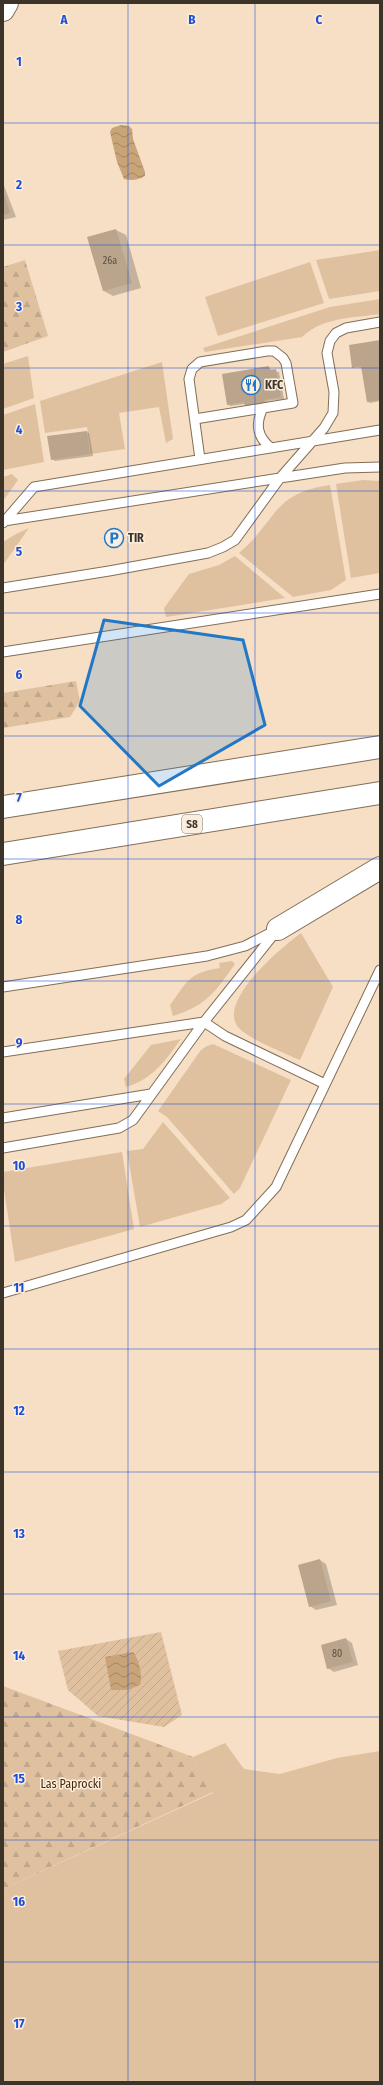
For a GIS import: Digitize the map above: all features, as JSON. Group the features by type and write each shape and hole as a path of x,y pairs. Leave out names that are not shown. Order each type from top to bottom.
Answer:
{"main road":[{"path":"3,10 7,3"},
{"path":"3,807 380,747"},
{"name":"S8","path":"3,854 380,793"},
{"path":"278,929 380,868"}],"lane":[{"path":"3,588 208,553 235,540 280,478 330,420 333,413 334,392 327,353 330,341 336,332 346,328 380,322"},
{"path":"194,419 293,403 286,363 283,358 274,351 267,351 211,359 195,365 189,379 194,419 200,459"},
{"path":"263,408 258,420 258,431 263,441 271,448"},
{"path":"4,522 34,488 380,430"},
{"path":"4,522 345,468 380,467"},
{"path":"3,652 380,594"},
{"path":"3,987 207,956 245,946 278,929"},
{"path":"3,1148 119,1128 133,1120 204,1022 278,929"},
{"path":"3,1293 231,1227 246,1220 276,1187 380,970"},
{"path":"3,1052 204,1022 225,1036 325,1084"},
{"path":"3,1118 152,1094"}],"highlighted area":[{"path":"104,620 243,640 265,725 159,786 80,706"}],"green space":[{"path":"380,250 380,291 329,299 316,260"},
{"path":"25,260 48,336 3,352 3,267"},
{"path":"310,262 324,303 218,336 205,297"},
{"path":"380,299 380,314 329,322 310,330 302,337 205,352 203,348 330,307"},
{"path":"28,356 34,398 3,409 3,364"},
{"path":"162,362 173,439 166,443 159,407 119,413 125,449 91,454 87,427 45,433 40,401"},
{"path":"35,404 44,462 3,470 3,415"},
{"path":"12,474 18,480 3,501 3,477"},
{"path":"363,480 380,481 380,573 351,578 336,484"},
{"path":"330,485 346,580 331,590 293,597 239,553 286,502 297,494"},
{"path":"29,528 3,565 3,542"},
{"path":"235,556 285,598 166,617 164,608 189,574 219,565"},
{"path":"76,681 80,701 70,717 3,728 3,693"},
{"path":"301,933 333,987 300,1060 243,1032 238,1027 234,1016 236,1003 254,976 280,950"},
{"path":"232,961 235,964 216,990 194,1007 173,1016 170,1005 190,979 209,970 220,968 219,963"},
{"path":"181,1039 158,1068 144,1079 126,1087 124,1079 151,1045"},
{"path":"213,1044 291,1080 240,1188 234,1194 167,1117 158,1111 201,1050"},
{"path":"163,1122 230,1198 221,1204 140,1227 127,1151 143,1149"},
{"path":"122,1152 134,1229 15,1262 3,1183 3,1172"},
{"path":"161,1632 182,1715 164,1727 98,1716 68,1690 58,1651"},
{"name":"Las Paprocki","path":"3,1686 193,1757 213,1792 3,1889"},
{"path":"225,1743 244,1769 280,1774 337,1758 380,1751 380,2082 3,2082 3,1889 213,1793 193,1757"}],"water":[{"path":"121,125 129,126 132,129 133,139 145,172 145,176 132,180 124,179 117,162 110,132 112,128"},
{"path":"133,1652 140,1668 140,1685 127,1690 111,1690 105,1657"}],"building":[{"path":"3,190 10,213 3,215"},
{"path":"116,229 132,283 103,291 87,237"},
{"path":"380,340 380,400 367,402 361,366 352,368 349,345"},
{"name":"KFC","path":"269,366 269,370 276,369 281,397 264,400 265,403 245,406 244,402 227,405 222,374"},
{"path":"87,431 90,454 51,460 47,436"},
{"path":"320,1559 331,1601 309,1607 298,1565"},
{"path":"346,1638 353,1662 327,1669 321,1645"}],"place":[{"name":"KFC","path":"251,385"},
{"name":"TIR","path":"114,538"}]}
